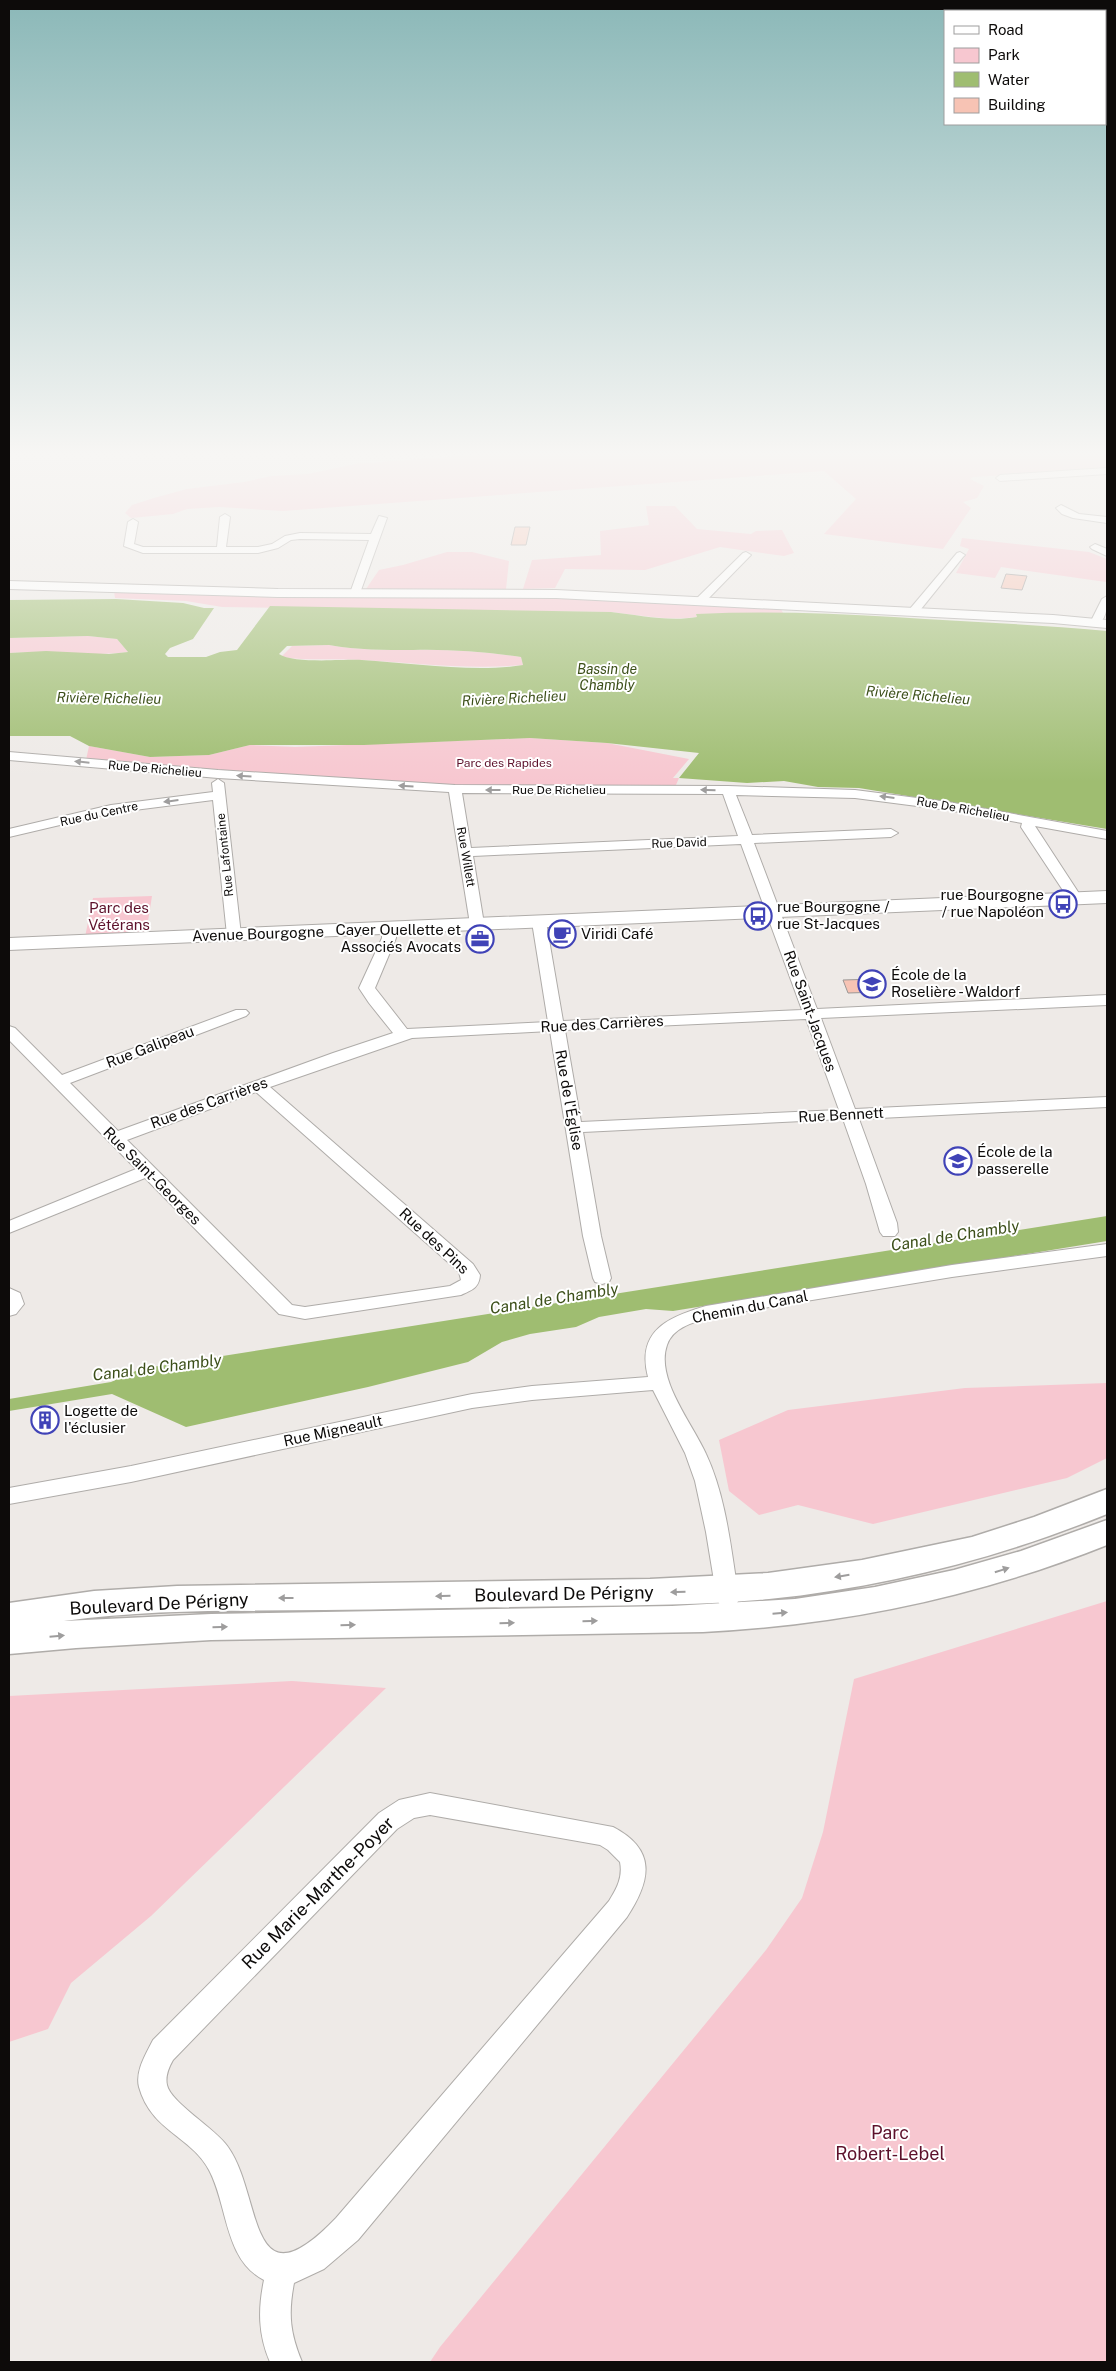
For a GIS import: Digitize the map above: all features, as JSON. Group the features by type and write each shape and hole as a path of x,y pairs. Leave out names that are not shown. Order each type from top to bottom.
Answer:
{"main road":[{"name":"Boulevard De Périgny","path":"9,1640 186,1628 729,1603 821,1580 917,1562 1020,1534 1107,1501"},
{"name":"Boulevard De Périgny","path":"9,1616 94,1604 177,1599 650,1592 729,1603 822,1608 930,1589 1003,1570 1107,1532"}],"street":[{"path":"355,593 367,561"},
{"path":"699,602 740,561"},
{"path":"914,612 955,561"},
{"path":"9,584 220,592 556,594 1101,623 1107,599"},
{"name":"Rue De Richelieu","path":"9,756 218,774 455,789 728,790 873,796 948,806 1107,835"},
{"name":"Rue Lafontaine","path":"218,774 234,935"},
{"name":"Rue Willett","path":"455,789 478,924"},
{"name":"Rue Saint-Jacques","path":"728,790 883,1208 889,1232"},
{"name":"Rue du Centre","path":"9,833 111,808 219,795"},
{"path":"1029,821 1028,827 1075,898"},
{"name":"Rue David","path":"466,852 892,833"},
{"name":"Avenue Bourgogne","path":"9,944 1107,897"},
{"name":"Rue de l'Église","path":"539,922 596,1257 602,1278"},
{"path":"389,928 389,938 368,988 374,1000 403,1035"},
{"name":"Rue des Carrières","path":"115,1138 258,1085 403,1035 1107,1000"},
{"name":"Rue Galipeau","path":"59,1082 241,1013"},
{"name":"Rue Saint-Georges","path":"9,1031 280,1305 289,1311 299,1314"},
{"name":"Rue des Pins","path":"258,1085 466,1268 472,1279 469,1285 454,1291 299,1314"},
{"name":"Rue Bennett","path":"574,1127 1107,1102"},
{"path":"9,1228 146,1171"},
{"name":"Chemin du Canal","path":"729,1603 702,1468 694,1447 660,1383 656,1371 655,1354 662,1335 680,1321 694,1316 846,1288 1107,1250"},
{"path":"9,1294 15,1300 15,1304 9,1310"},
{"name":"Rue Migneault","path":"9,1496 131,1474 480,1400 532,1393 660,1383"},
{"name":"Rue Marie-Marthe-Poyer","path":"430,1804 597,1833 617,1841 630,1857 634,1876 631,1889 618,1909 347,2229 322,2254 308,2262 281,2270 265,2266 254,2253 219,2157 158,2101 154,2092 152,2074 163,2050 394,1815 408,1808 430,1804"},
{"path":"281,2270 274,2316 276,2340 286,2362"}],"green space":[{"path":"418,561 509,561 506,589 366,589 379,570"},
{"path":"532,561 676,561 645,570 565,569 555,588 523,589"},
{"path":"963,561 1107,561 1106,582 1001,567 995,578 956,573"},
{"path":"114,591 556,594 781,609 783,613 696,614 697,617 676,618 611,612 222,607 186,601 115,598"},
{"path":"88,636 117,639 128,652 98,654 9,653 9,638"},
{"path":"329,645 371,649 467,651 521,657 523,665 462,666 352,659 281,657 292,646"},
{"name":"Parc des Rapides","path":"530,738 607,743 689,759 673,778 679,778 674,786 443,786 86,760 89,746 150,757 209,755 250,745 295,747"},
{"name":"Parc des Vétérans","path":"152,896 146,934 85,937 93,898"},
{"path":"1107,1383 1107,1458 1067,1478 873,1524 798,1505 759,1515 729,1491 719,1440 788,1410 965,1388"},
{"name":"Parc Robert-Lebel","path":"1107,1601 1107,2362 430,2362 440,2347 766,1950 802,1898 823,1832 854,1679"},
{"path":"292,1681 386,1688 151,1916 71,1983 48,2029 9,2042 9,1696"}],"water":[{"path":"116,599 183,603 204,608 214,608 193,639 170,648 165,654 168,657 206,657 220,652 237,650 270,606 611,612 676,619 697,617 696,614 820,614 1107,631 1107,829 859,788 818,787 784,781 747,783 679,778 699,753 607,743 530,738 364,745 250,745 209,755 150,757 89,746 70,736 9,736 9,653 46,651 109,654 128,652 117,639 88,636 9,638 9,600","holes":["329,645 361,649 454,650 494,654 521,657 523,665 464,668 362,660 306,660 279,654 287,646"]},
{"name":"Canal de Chambly","path":"1107,1216 1107,1241 673,1311 646,1309 599,1317 576,1327 530,1334 502,1342 468,1362 368,1387 186,1427 112,1394 9,1411 9,1399 111,1382 140,1369"}],"building":[{"path":"1006,574 1027,576 1022,590 1001,588"},
{"name":"École de la Roselière - Waldorf","path":"877,979 882,992 848,993 843,980"}],"place":[{"name":"rue Bourgogne / rue Napoléon","path":"1063,904"},
{"name":"rue Bourgogne / rue St-Jacques","path":"758,916"},
{"name":"Viridi Café","path":"562,934"},
{"name":"Cayer Ouellette et Associés Avocats","path":"480,939"},
{"name":"École de la Roselière - Waldorf","path":"872,984"},
{"name":"École de la passerelle","path":"958,1161"},
{"name":"Logette de l'éclusier","path":"45,1420"}],"water label":[{"name":"Bassin de Chambly","path":"607,678"},
{"name":"Rivière Richelieu","path":"918,695"},
{"name":"Rivière Richelieu","path":"109,698"},
{"name":"Rivière Richelieu","path":"514,698"}]}
